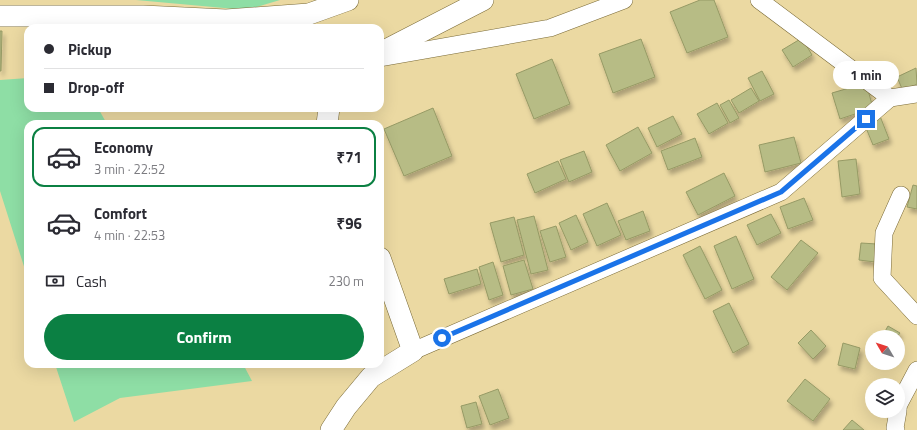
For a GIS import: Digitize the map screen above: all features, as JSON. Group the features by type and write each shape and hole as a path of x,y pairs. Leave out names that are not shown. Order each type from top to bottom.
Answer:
{"street":[{"path":"0,16 143,16 226,20 308,14 348,0"},
{"path":"384,51 484,0"},
{"path":"384,57 550,28 624,0"},
{"path":"758,0 890,98"},
{"path":"331,430 346,407 371,377 413,351 781,192 890,98 917,94"},
{"path":"902,195 884,233 882,278 917,316"},
{"path":"384,269 413,351"},
{"path":"905,393 917,370"},
{"path":"896,430 897,418"}],"green space":[{"path":"136,0 280,0 246,10"},
{"path":"24,78 24,112 100,112 105,120 24,120 24,266 0,191 0,80"},
{"path":"56,368 245,368 252,381 120,398 74,422"}],"building":[{"path":"700,0 714,0 728,37 687,53 670,12"},
{"path":"0,31 2,31 1,71 0,71"},
{"path":"802,38 812,55 793,67 782,50"},
{"path":"641,39 655,77 613,93 599,54"},
{"path":"552,59 570,104 534,119 516,74"},
{"path":"916,68 917,84 903,91 897,77"},
{"path":"762,71 774,94 760,101 748,78"},
{"path":"866,83 873,108 840,119 832,93"},
{"path":"751,88 759,101 739,113 731,100"},
{"path":"729,100 739,118 730,123 720,105"},
{"path":"717,103 728,123 709,134 697,114"},
{"path":"433,108 452,156 404,176 384,129"},
{"path":"673,116 682,134 657,147 648,128"},
{"path":"880,116 889,139 873,145 864,123"},
{"path":"638,127 652,153 620,171 606,145"},
{"path":"794,137 801,163 765,172 759,145"},
{"path":"695,138 702,157 668,170 661,151"},
{"path":"584,151 592,172 569,182 560,160"},
{"path":"856,159 860,194 842,197 838,161"},
{"path":"558,161 566,179 535,193 527,174"},
{"path":"724,173 735,196 698,215 686,192"},
{"path":"913,185 917,186 917,209 907,207"},
{"path":"804,198 813,220 788,229 780,207"},
{"path":"607,203 621,235 597,246 583,214"},
{"path":"643,211 650,231 626,240 618,221"},
{"path":"771,214 781,233 757,245 747,225"},
{"path":"576,215 588,242 571,250 559,223"},
{"path":"534,216 548,270 531,274 517,220"},
{"path":"514,217 524,255 501,262 490,223"},
{"path":"556,226 566,257 550,262 540,231"},
{"path":"736,236 754,279 732,289 714,246"},
{"path":"801,240 818,253 787,290 771,277"},
{"path":"861,243 877,244 875,262 859,260"},
{"path":"700,246 722,290 705,299 683,255"},
{"path":"524,260 533,289 511,295 503,266"},
{"path":"493,262 503,295 489,300 479,267"},
{"path":"477,269 481,284 449,294 444,279"},
{"path":"729,303 749,344 733,353 713,311"},
{"path":"888,326 895,330 886,330"},
{"path":"811,330 826,346 813,359 798,343"},
{"path":"843,343 860,348 855,369 838,365"},
{"path":"805,379 830,399 813,421 787,401"},
{"path":"498,389 509,418 490,425 479,396"},
{"path":"476,402 482,424 467,428 461,406"},
{"path":"852,420 864,430 843,430"}],"route":[{"path":"442,338 781,192 866,119"}]}
